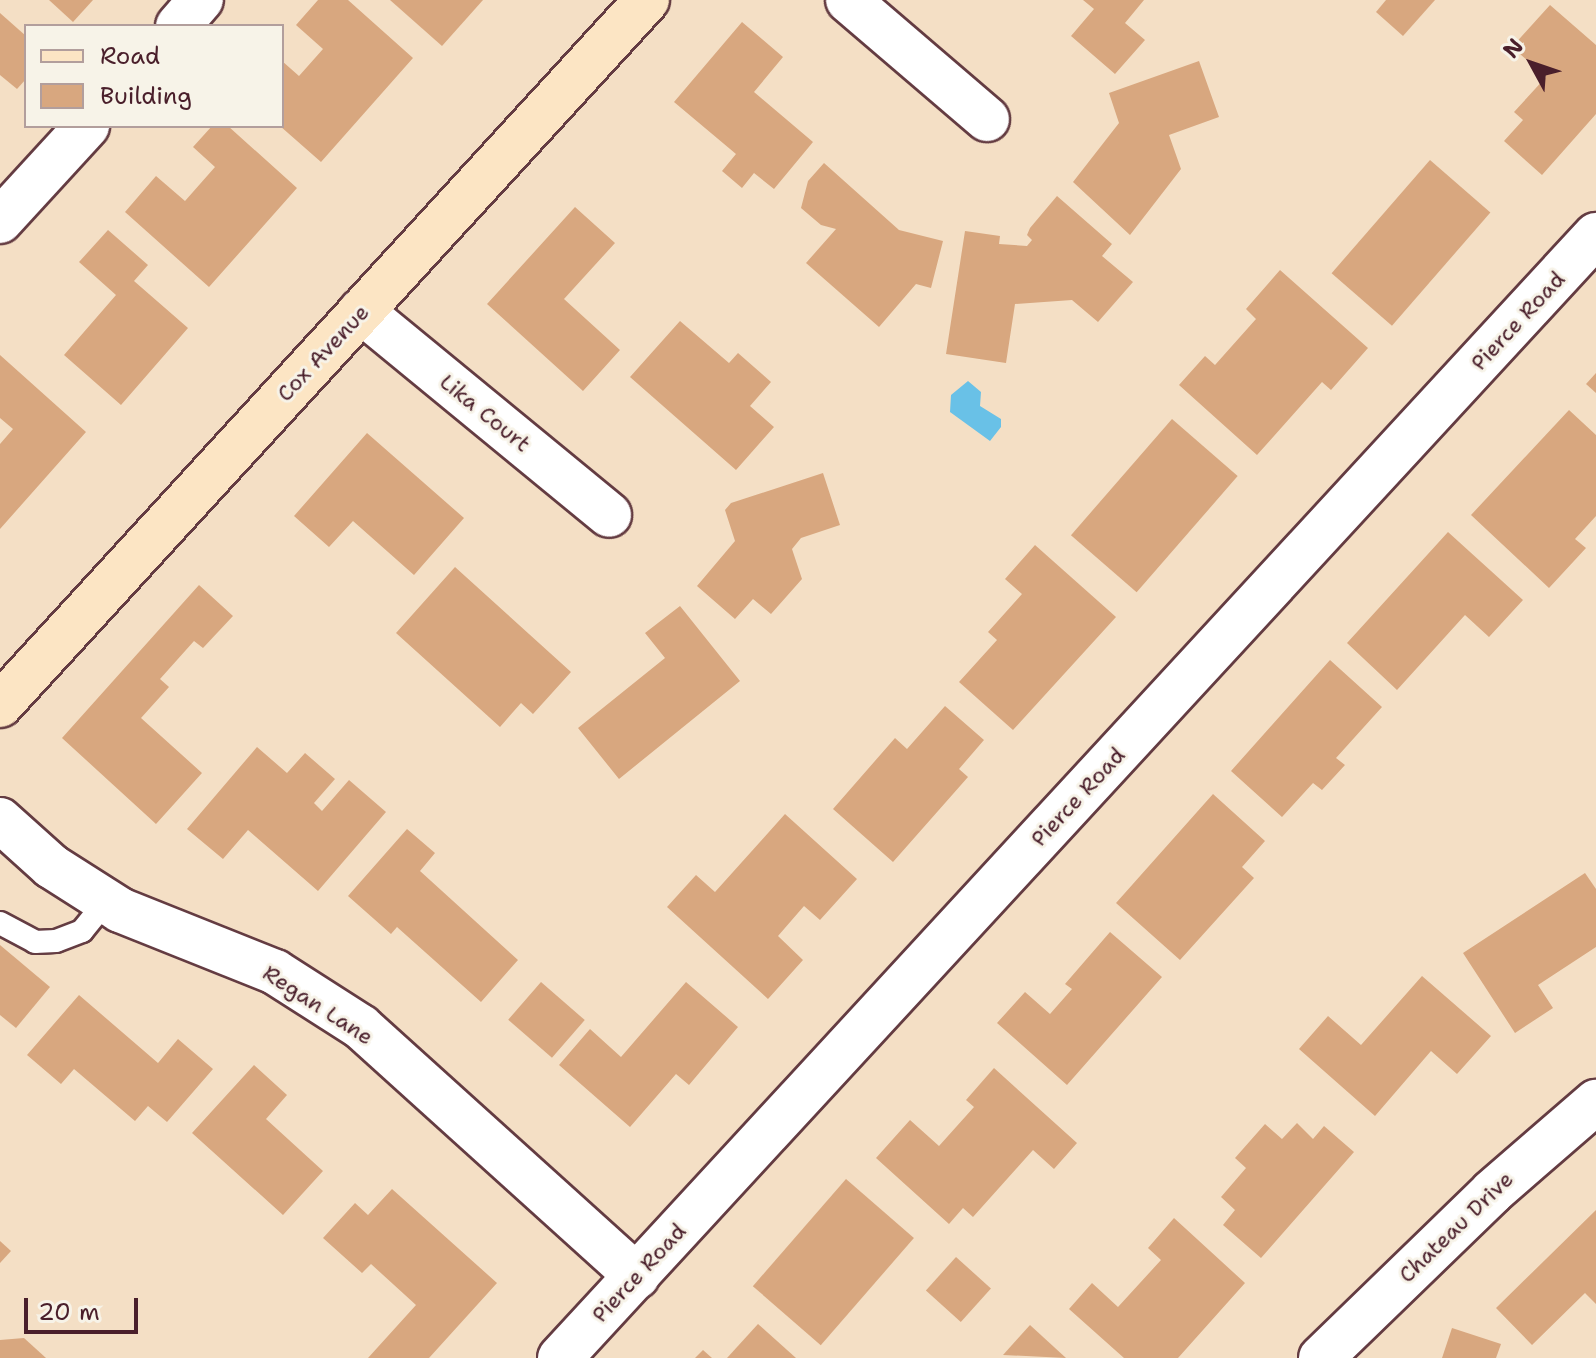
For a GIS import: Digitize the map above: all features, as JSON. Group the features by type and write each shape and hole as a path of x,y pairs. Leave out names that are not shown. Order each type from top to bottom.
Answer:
{"main road":[{"name":"Cox Avenue","path":"0,705 647,0"}],"street":[{"path":"180,24 201,0"},
{"path":"848,0 987,119"},
{"path":"0,221 85,128"},
{"name":"Pierce Road","path":"560,1358 1596,235"},
{"name":"Lika Court","path":"361,311 609,515"},
{"name":"Regan Lane","path":"0,820 51,866 106,901 275,972 361,1027 637,1276"},
{"name":"Chateau Drive","path":"1321,1358 1504,1181 1596,1102"}],"lane":[{"path":"0,923 35,942 56,941 82,931 106,901"}],"water":[{"path":"968,381 981,392 980,406 1001,419 1001,427 990,441 950,412 951,395"}],"building":[{"path":"49,0 93,0 73,22"},
{"path":"318,0 348,0 413,58 321,162 282,128 284,63 299,76 323,49 296,25"},
{"path":"390,0 483,0 442,46"},
{"path":"1083,0 1144,0 1125,23 1145,40 1115,74 1071,36 1094,9"},
{"path":"1386,0 1435,0 1403,36 1376,12"},
{"path":"1550,5 1596,45 1596,114 1542,175 1504,141 1523,120 1514,112 1546,77 1512,47"},
{"path":"0,13 24,34 24,81 17,89 0,75"},
{"path":"742,22 783,57 754,92 813,142 774,189 754,173 742,188 722,171 736,154 674,102"},
{"path":"1199,61 1219,117 1169,135 1181,169 1130,235 1073,182 1119,123 1109,93"},
{"path":"210,128 230,128 297,188 209,287 125,212 156,176 185,201 215,167 193,147"},
{"path":"1430,160 1490,212 1392,326 1332,273"},
{"path":"824,163 899,230 943,241 931,288 916,284 879,327 806,263 836,229 821,225 801,208 808,181"},
{"path":"1057,196 1112,244 1102,256 1133,282 1098,322 1072,300 1015,304 1006,363 946,354 965,231 1000,236 999,244 1027,246 1032,240 1027,235 1030,228"},
{"path":"575,207 615,243 564,299 620,350 583,391 487,304"},
{"path":"108,230 148,265 134,281 188,328 121,405 64,355 116,295 79,262"},
{"path":"1280,270 1368,348 1331,390 1322,382 1257,455 1179,385 1205,356 1215,365 1256,319 1246,309"},
{"path":"680,321 729,363 738,353 771,382 750,406 774,427 736,470 630,377"},
{"path":"0,355 86,432 0,529 0,444 13,429 0,418"},
{"path":"1596,373 1596,393 1586,384"},
{"path":"1569,410 1596,435 1596,516 1575,539 1586,548 1549,588 1471,515"},
{"path":"1172,419 1238,476 1137,592 1071,535"},
{"path":"367,433 464,518 414,575 353,521 329,547 294,516"},
{"path":"823,473 840,525 801,538 792,549 802,579 771,614 753,599 735,619 697,586 735,541 725,510 731,503"},
{"path":"1448,532 1523,600 1489,637 1465,615 1397,690 1347,643"},
{"path":"1035,545 1116,617 1013,730 959,682 997,640 988,632 1022,594 1005,579"},
{"path":"455,567 571,672 533,714 521,703 500,727 396,633"},
{"path":"199,585 233,616 203,648 194,641 160,679 169,687 141,718 202,773 156,824 62,738"},
{"path":"680,606 740,681 619,779 578,728 665,658 645,633"},
{"path":"1330,660 1382,707 1336,758 1345,765 1322,790 1313,783 1282,817 1231,771"},
{"path":"945,706 984,740 959,769 968,777 893,862 833,809 895,738 907,749"},
{"path":"257,747 287,773 305,753 335,779 314,803 322,811 349,780 386,812 318,891 248,830 223,859 187,829"},
{"path":"1213,794 1265,841 1242,867 1254,878 1180,960 1116,903"},
{"path":"785,814 857,879 820,920 804,906 778,936 803,960 768,999 667,907 696,875 715,892"},
{"path":"407,829 435,853 420,871 518,960 481,1002 397,927 391,934 348,896"},
{"path":"1585,873 1596,889 1596,947 1538,985 1553,1008 1515,1033 1463,953"},
{"path":"1110,932 1162,977 1067,1085 997,1023 1025,992 1050,1014 1072,989 1065,984"},
{"path":"0,945 50,987 16,1028 0,1015"},
{"path":"1422,976 1491,1036 1457,1074 1431,1051 1375,1116 1299,1049 1328,1016 1361,1045"},
{"path":"541,982 585,1020 552,1058 508,1020"},
{"path":"686,982 738,1027 689,1085 676,1074 630,1127 559,1065 590,1029 621,1057"},
{"path":"79,995 158,1063 178,1039 213,1069 167,1122 148,1106 135,1121 74,1069 61,1084 27,1055"},
{"path":"254,1065 287,1095 266,1119 323,1171 283,1215 192,1133"},
{"path":"994,1068 1077,1143 1054,1169 1033,1150 973,1217 963,1208 949,1224 876,1158 910,1120 939,1146 974,1107 966,1100"},
{"path":"1297,1123 1313,1139 1324,1126 1354,1152 1261,1258 1223,1225 1235,1210 1221,1197 1246,1168 1235,1158 1265,1124 1282,1139"},
{"path":"846,1179 914,1238 821,1345 753,1286"},
{"path":"392,1189 497,1283 429,1358 368,1358 416,1305 371,1264 362,1273 323,1238 355,1203 368,1215"},
{"path":"1596,1210 1596,1304 1585,1293 1532,1345 1496,1308"},
{"path":"1174,1218 1245,1283 1178,1358 1124,1358 1069,1309 1092,1283 1118,1307 1161,1260 1148,1248"},
{"path":"0,1241 11,1251 0,1263"},
{"path":"956,1257 991,1288 961,1322 926,1290"},
{"path":"758,1324 796,1358 727,1358"},
{"path":"1030,1325 1066,1358 1003,1355"},
{"path":"1452,1328 1501,1344 1496,1358 1442,1358"},
{"path":"24,1338 46,1358 0,1358 0,1340"},
{"path":"703,1350 712,1358 695,1358"}]}
